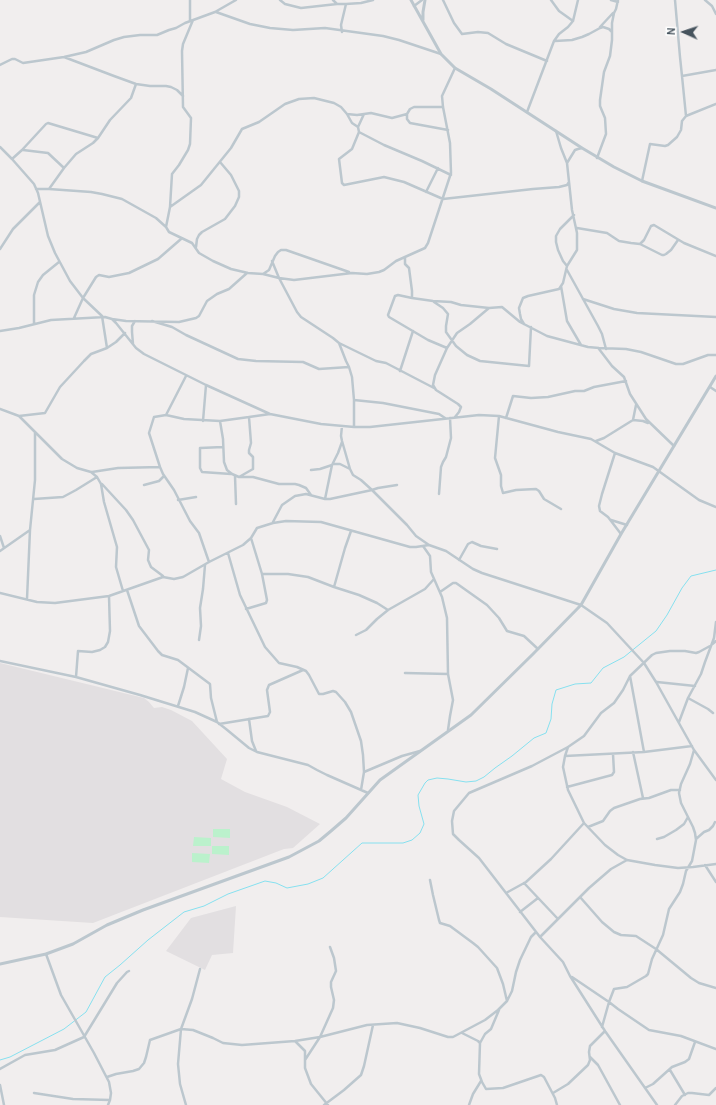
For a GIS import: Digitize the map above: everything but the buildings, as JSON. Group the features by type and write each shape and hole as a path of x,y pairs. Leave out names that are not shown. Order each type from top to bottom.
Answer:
{"street":[{"path":"190,0 190,21"},
{"path":"0,65 12,59 23,63 64,57 86,52 124,37 157,34 215,12 236,0"},
{"path":"280,0 285,4 301,8 361,3 373,0"},
{"path":"333,0 336,4"},
{"path":"411,0 441,54 455,68 491,88 597,158 642,181 716,208"},
{"path":"414,6 423,0"},
{"path":"423,0 423,22"},
{"path":"443,0 454,23 462,34 478,32 488,33 508,45 547,61"},
{"path":"551,0 559,11 573,22"},
{"path":"527,112 554,41 559,34 573,22 578,0"},
{"path":"597,158 606,134 605,118 600,106 600,100 604,72 610,56 614,13 618,1 611,0"},
{"path":"675,0 686,116"},
{"path":"705,0 712,6 716,14"},
{"path":"342,32 341,25 346,4"},
{"path":"215,12 250,24 270,28 293,30 324,28 342,32 384,36 441,54"},
{"path":"554,41 572,40 590,34 600,28 614,13"},
{"path":"166,227 170,207 172,174 188,150 190,144 192,118 183,107 182,61 183,44 194,20"},
{"path":"600,28 603,27 612,32"},
{"path":"64,57 136,84 168,87 177,90 183,96"},
{"path":"36,189 97,193 122,199 156,218 166,227 169,232 192,243 199,253 231,269 294,280 352,273 367,274 380,272 396,261 424,248 428,244 451,175 450,143 443,108 442,94 455,68"},
{"path":"682,76 716,70"},
{"path":"49,189 64,168 80,151 98,138 110,120 131,98 136,84"},
{"path":"170,207 181,198 198,188 234,144 242,129 259,122 285,104 299,99 314,98 334,103 341,107 352,123 358,127 360,132 384,145 451,175"},
{"path":"642,181 649,146 652,144 665,146 673,141 680,133 682,121 686,116 716,104"},
{"path":"443,108 414,107 410,109 407,114 407,119 410,123 448,130"},
{"path":"347,114 358,115 371,113 392,118 407,114"},
{"path":"358,127 364,114"},
{"path":"12,159 44,125 48,123 98,138"},
{"path":"525,324 521,319 520,314 523,298 559,290 567,270 567,266 577,250 577,228 567,163 564,158 556,131"},
{"path":"360,132 352,149 339,159 342,184 344,185 384,177 404,182 443,199 533,188 559,187 567,185 569,182"},
{"path":"0,147 31,180 36,189 48,236 59,262 70,281 83,298 102,316 107,348"},
{"path":"567,163 575,150 582,148"},
{"path":"22,150 48,153 64,168"},
{"path":"196,250 195,245 199,235 225,219 235,206 239,197 239,192 231,175 220,162"},
{"path":"443,171 451,167"},
{"path":"426,192 438,168"},
{"path":"0,249 15,226 40,202"},
{"path":"567,266 558,250 556,236 560,229 574,215"},
{"path":"640,244 644,240 651,226 654,225 678,240 716,256"},
{"path":"577,228 606,233 619,241 640,244 662,255 671,250 678,240"},
{"path":"74,319 83,298 99,275 109,277 129,274 156,260 181,239"},
{"path":"263,274 272,266 272,261 281,250 286,250 352,273"},
{"path":"405,258 405,264 409,268 412,298"},
{"path":"272,261 279,278 301,317 334,338 339,343 386,363 434,388 458,404 460,407 459,412 455,417"},
{"path":"34,324 34,295 38,282 43,274 59,262"},
{"path":"567,270 602,334 606,349"},
{"path":"0,331 51,320 102,316 126,321 179,322 199,316 209,300 217,294 229,289 248,273"},
{"path":"561,286 567,321 581,345"},
{"path":"447,348 388,317 396,295 432,301 451,302 461,305 489,308 503,307 516,319 547,336 586,347 606,349 626,348 676,364 687,362 705,355 716,354"},
{"path":"583,299 614,309 637,313 716,317"},
{"path":"432,301 448,313 446,332 449,337 460,350 480,361 529,366 532,327"},
{"path":"434,388 435,375 452,340 457,333 489,308"},
{"path":"112,319 125,333 133,345 144,354 186,376 270,414 354,427 378,426 455,417 485,415 499,416 558,432 586,437 596,441 615,453 653,467 694,497 706,504 716,507"},
{"path":"133,345 132,326 135,321"},
{"path":"152,321 172,326 186,335 238,359 249,361 303,362 319,369 349,367"},
{"path":"400,371 413,331"},
{"path":"18,416 46,413 60,387 84,360 91,354 107,348 125,333"},
{"path":"339,343 352,377 354,427"},
{"path":"599,348 612,366 626,381 628,390 636,405 649,423 674,446"},
{"path":"166,415 186,376"},
{"path":"0,964 46,954 73,944 107,925 143,910 289,857 319,841 346,818 380,780 471,715 581,605 621,534 716,376"},
{"path":"506,418 513,396 531,398 548,397 584,391 594,387 626,381"},
{"path":"203,421 206,385"},
{"path":"709,386 716,391"},
{"path":"354,400 383,403 439,414 445,418"},
{"path":"633,420 636,405"},
{"path":"0,409 18,416 66,462 77,468 91,472 97,477 101,484 126,510 133,520 149,550 148,560 151,567 163,577"},
{"path":"209,562 199,533 190,522 174,490 164,476 160,467 150,437 154,417 166,415 184,419 220,421 270,414"},
{"path":"499,416 495,458 501,475 501,486 503,493 516,490 536,489 539,491 544,500 561,509"},
{"path":"235,476 253,469 253,457 249,450 251,443 249,417"},
{"path":"439,494 442,462 446,457 451,438 450,418"},
{"path":"596,441 604,438 633,420 649,423"},
{"path":"220,421 224,462 227,470 235,476"},
{"path":"342,426 342,442 353,475 372,490 416,536 429,545 446,551 473,569 581,605 606,623 630,646 644,663 694,750 716,780"},
{"path":"27,599 30,530 36,466 35,433"},
{"path":"325,499 332,464 342,442"},
{"path":"223,447 200,448 200,468 202,472 253,478 279,484 299,485 306,488 311,495"},
{"path":"615,453 602,494 600,511 610,520 621,534"},
{"path":"311,470 320,469 332,464 340,464 350,469"},
{"path":"91,472 118,468 160,467"},
{"path":"144,485 160,481 164,476"},
{"path":"235,476 236,504"},
{"path":"34,499 63,497 97,477"},
{"path":"101,484 105,507 117,547 116,567 123,591"},
{"path":"273,522 282,505 292,497 305,494 325,499 397,485"},
{"path":"178,500 196,497"},
{"path":"0,593 55,603 109,596 163,577 183,577 243,545 251,538 257,528 273,522 286,520 324,523 410,546 416,547 429,545"},
{"path":"610,520 627,525"},
{"path":"0,551 30,530"},
{"path":"334,587 351,531"},
{"path":"0,536 4,548"},
{"path":"246,609 266,603 267,600 262,574 251,538"},
{"path":"459,560 468,544 472,542 481,546 497,549"},
{"path":"423,546 430,556 431,572 440,592 447,618 448,674 454,700 448,730"},
{"path":"228,553 238,591 265,647 279,663 304,669 309,675 319,694 333,691 336,692 351,712 361,741 363,755 364,772 361,790"},
{"path":"199,640 201,626 200,608 205,564"},
{"path":"262,574 288,574 308,577 359,595 388,610"},
{"path":"356,635 366,630 376,619 388,610 425,589 434,579"},
{"path":"440,592 453,583 456,583 487,605 499,618 507,631 524,636 538,649"},
{"path":"126,590 139,626 158,651 162,655 178,660 210,684 211,698 218,723"},
{"path":"76,677 78,651 92,652 100,650 105,647 108,642 110,631 109,596"},
{"path":"679,722 688,698 703,668 714,638 716,622"},
{"path":"657,1105 602,1027 570,976 563,962 540,937 479,858 453,834 452,821 454,811 469,792 532,766 568,747 584,736 601,713 614,703 630,676 652,655 656,653 684,651 696,653 703,651 716,641"},
{"path":"0,661 76,677 195,712 218,723 256,751 308,766 369,793"},
{"path":"178,706 188,668"},
{"path":"218,723 270,715 267,690 269,685 304,669"},
{"path":"405,673 448,674"},
{"path":"630,676 644,752"},
{"path":"656,682 695,686"},
{"path":"688,698 713,713"},
{"path":"249,719 252,742 256,751"},
{"path":"565,756 644,752 692,746"},
{"path":"568,747 563,767 568,790 584,823 613,852 627,860 674,868 688,868 716,864"},
{"path":"602,1027 609,1002 615,988 627,987 648,974 652,959 663,935 669,909 681,890 685,874 692,863 696,840 694,830 681,804 680,790 694,750"},
{"path":"364,772 402,756 420,751"},
{"path":"633,752 643,798"},
{"path":"567,786 612,775 614,772 613,754"},
{"path":"588,827 603,821 614,808 671,790 680,790"},
{"path":"657,839 676,830 684,824 688,817"},
{"path":"696,840 704,832 709,830 715,822"},
{"path":"506,893 524,883 551,859 584,823"},
{"path":"540,937 580,897 608,872 627,860"},
{"path":"705,865 716,881"},
{"path":"430,880 440,923 450,926 478,947 496,968 503,984 507,1002"},
{"path":"524,883 558,919"},
{"path":"580,897 602,922 614,932 621,935 636,936 656,949 691,978 699,983 716,988"},
{"path":"520,912 538,898"},
{"path":"107,1077 139,1069 144,1063 150,1040 180,1029 192,1030 223,1043 249,1045 295,1041 373,1025 397,1023 420,1028 448,1038 453,1037 485,1020 507,1002 512,991 520,960 531,937 536,932"},
{"path":"305,1060 320,1037 333,1008 334,1000 331,982 336,971 334,958 330,947"},
{"path":"46,954 61,995 107,1077 110,1086 110,1100 108,1105"},
{"path":"186,1105 180,1084 178,1064 180,1029 192,999 200,969"},
{"path":"0,1069 25,1055 55,1050 84,1036 117,983 129,971"},
{"path":"570,976 649,1030 681,1036 716,1048"},
{"path":"500,1008 491,1029 485,1034 480,1043 479,1074 484,1087 499,1089 541,1075 544,1077 557,1105"},
{"path":"295,1041 305,1051 305,1068 311,1084 326,1104 361,1075 373,1025"},
{"path":"552,1094 568,1084 588,1065 590,1060 590,1046 605,1031"},
{"path":"462,1033 480,1043"},
{"path":"645,1088 653,1084 670,1070 689,1059 695,1042"},
{"path":"590,1056 598,1065 620,1105"},
{"path":"670,1070 685,1095"},
{"path":"470,1105 473,1094 481,1080"},
{"path":"0,1085 4,1105"},
{"path":"674,1105 682,1096 692,1093 709,1095 716,1088"},
{"path":"34,1093 73,1099 110,1100"}],"shaded area":[{"path":"0,663 144,698 154,708 162,707 171,710 192,721 227,759 221,779 245,792 287,807 320,824 293,848 284,849 93,923 0,917"},
{"path":"236,906 233,953 212,955 205,970 166,951 191,918"}],"green space":[{"path":"213,829 230,829 230,838 213,837"},
{"path":"194,837 211,838 211,846 193,846"},
{"path":"212,846 229,846 229,855 212,854"},
{"path":"192,853 210,854 209,863 192,862"}],"waterway":[{"path":"0,1060 10,1057 64,1029 86,1012 105,977 148,940 184,912 204,906 228,894 265,881 276,883 287,888 308,884 323,878 362,843 403,843 412,840 420,833 424,824 419,806 418,795 428,780 437,778 466,782 476,781 484,777 534,738 546,733 551,719 552,704 556,690 575,684 591,683 603,668 624,657 656,631 691,576 716,570"}]}
